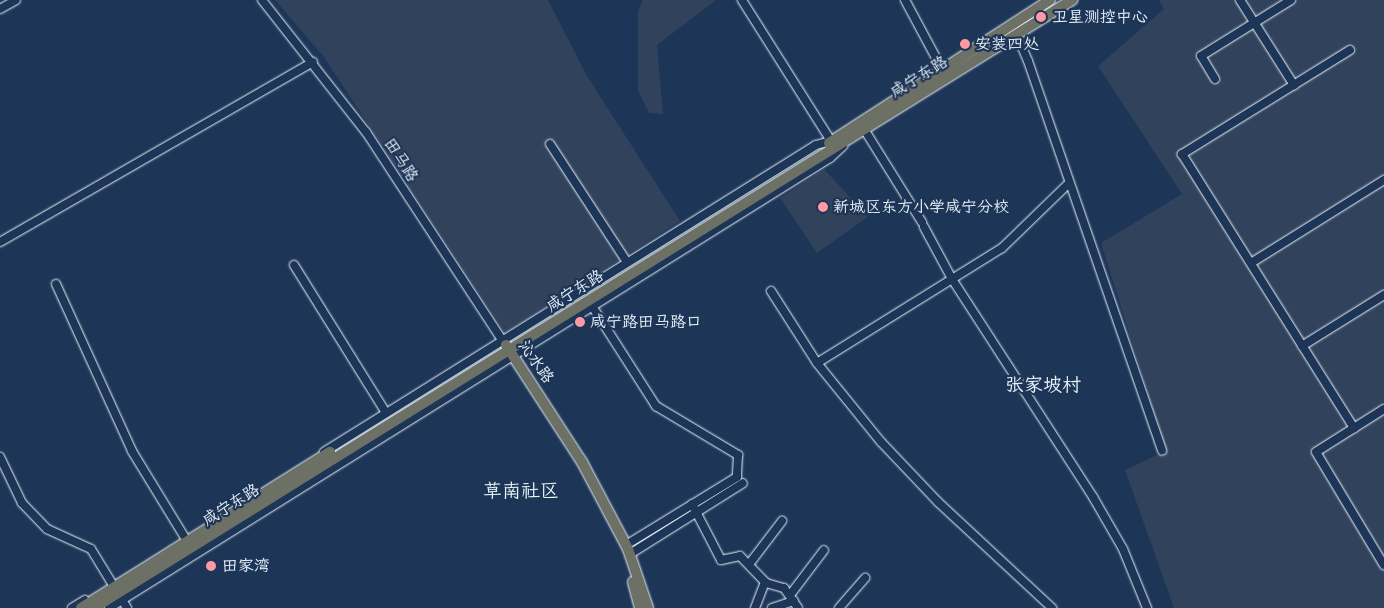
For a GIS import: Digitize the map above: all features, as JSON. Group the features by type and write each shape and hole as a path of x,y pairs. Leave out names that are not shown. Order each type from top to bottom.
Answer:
{"main road":[{"name":"咸宁东路","path":"81,608 117,590 450,386 1050,0"},
{"name":"咸宁东路","path":"94,608 186,540 508,349 1072,0"},
{"name":"沁水路","path":"508,349 582,462 628,549 648,608"},
{"name":"沁水路","path":"508,349 577,464 624,553 640,608"},
{"path":"450,386 469,384"}],"street":[{"path":"0,9 16,0"},
{"name":"田马路","path":"262,0 366,132 508,349"},
{"path":"72,608 117,590 469,384 508,349 627,262 816,145 832,141 742,0"},
{"path":"905,0 942,69"},
{"path":"1240,0 1294,85"},
{"path":"1215,79 1201,56 1291,0"},
{"path":"1011,38 1022,47 1028,61 1067,185 1162,451"},
{"path":"1350,50 1182,154 1354,428"},
{"path":"0,242 312,62"},
{"path":"864,129 923,224 952,279 1093,498 1123,549 1146,608"},
{"path":"56,284 132,451 186,540 386,413 592,306 830,158 853,136"},
{"path":"550,144 627,262"},
{"path":"1251,263 1384,180"},
{"path":"817,363 1002,248 1067,185"},
{"path":"294,266 386,413"},
{"path":"771,291 817,363 938,502 1052,608"},
{"path":"1302,346 1384,295"},
{"path":"592,306 656,406 738,455 740,480 628,549"},
{"path":"1384,409 1316,452 1384,564"},
{"path":"0,457 11,484 36,519 59,536 91,549 127,608"},
{"path":"695,508 721,560 740,556 750,563 765,582 784,588 794,601"},
{"path":"750,563 782,521"},
{"path":"772,608 794,601 824,550"},
{"path":"839,608 865,578"},
{"path":"755,608 765,582"},
{"path":"109,608 117,590"}],"shaded area":[{"path":"275,0 548,0 587,76 680,221 505,333 324,57"},
{"path":"643,0 716,0 657,45 663,114 649,113 638,91 638,12"},
{"path":"1159,0 1384,0 1384,608 1174,608 1125,470 1166,451 1101,243 1182,194 1098,66 1164,9"},
{"name":"新城区东方小学咸宁分校","path":"824,169 868,217 817,253 780,198"}],"place":[{"name":"卫星测控中心","path":"1041,17"},
{"name":"安装四处","path":"965,44"},
{"name":"新城区东方小学咸宁分校","path":"823,207"},
{"name":"咸宁路田马路口","path":"580,322"},
{"name":"田家湾","path":"211,566"}],"district":[{"name":"张家坡村","path":"1043,386"},
{"name":"草南社区","path":"521,492"}]}
